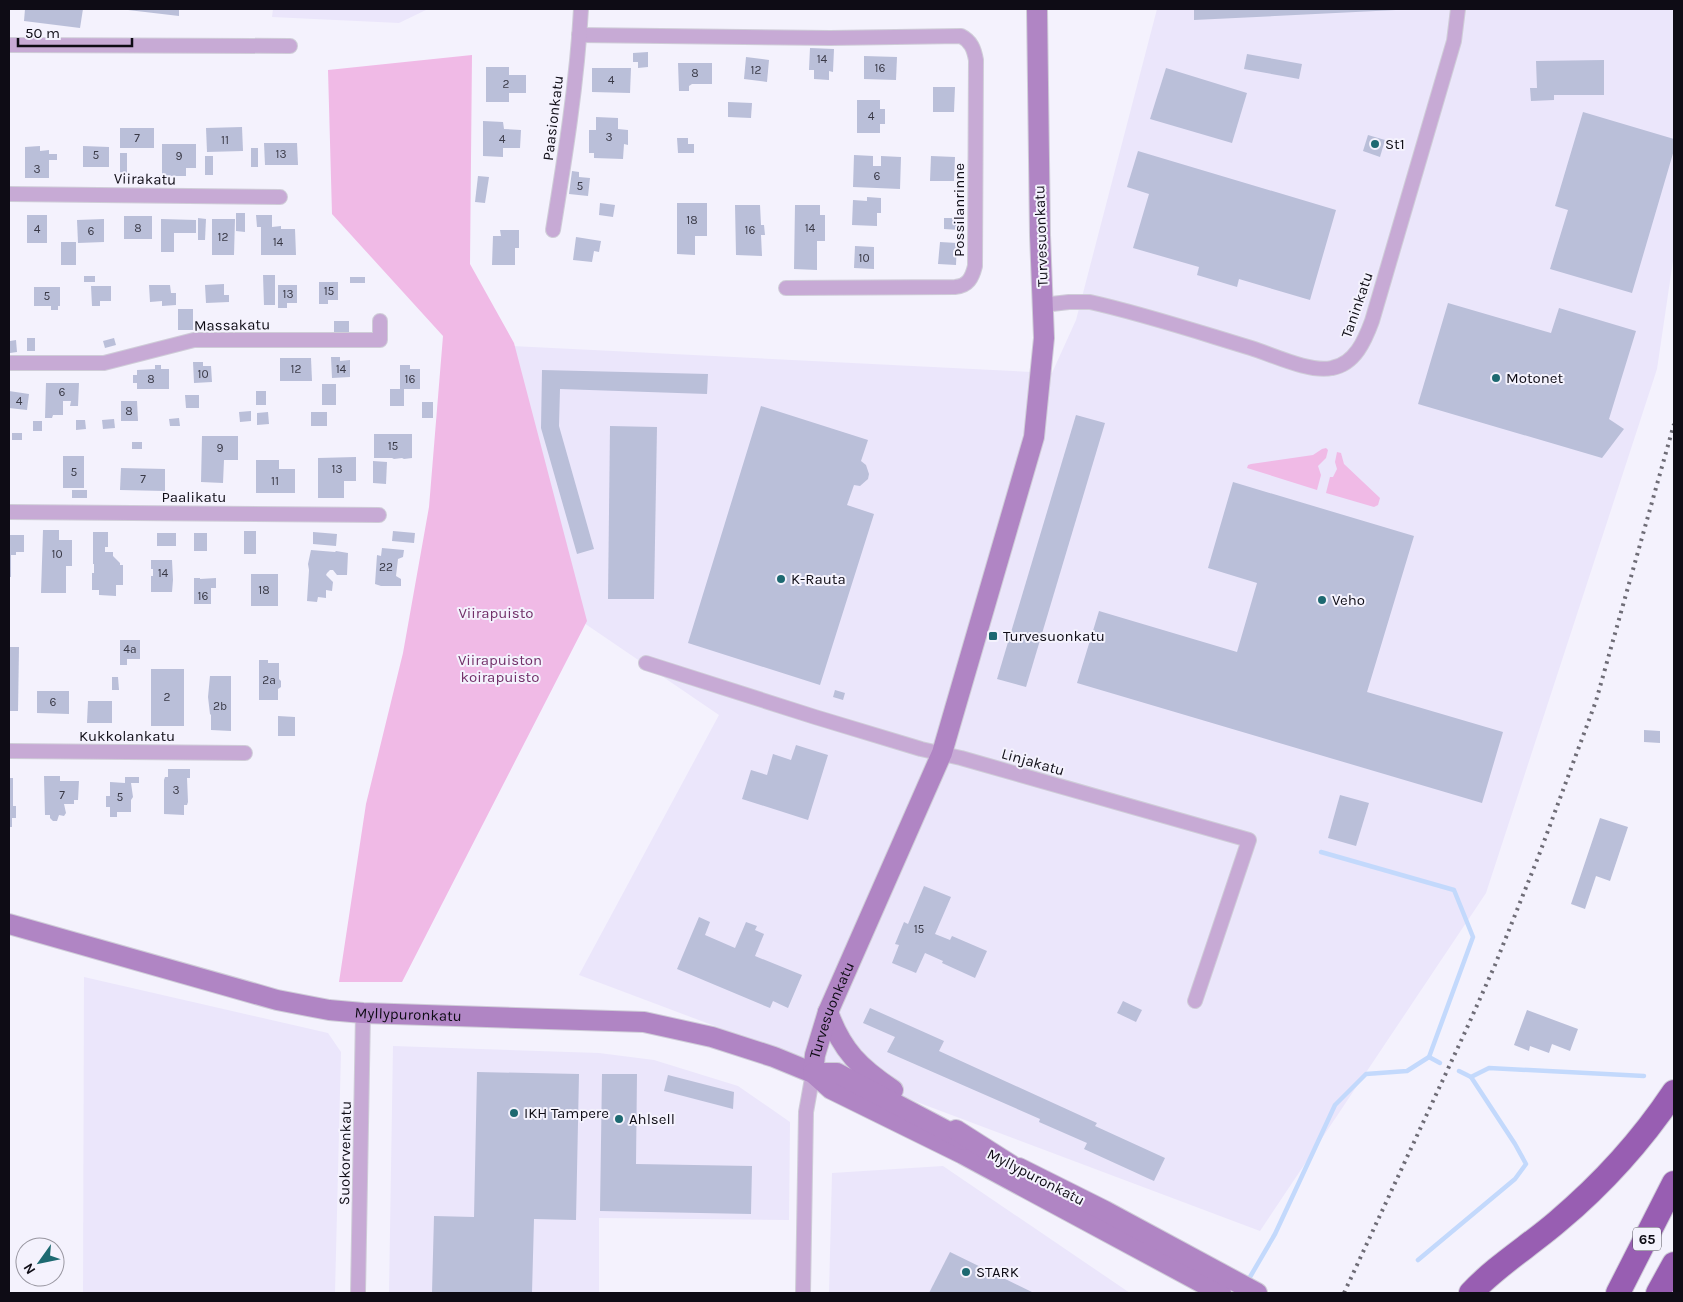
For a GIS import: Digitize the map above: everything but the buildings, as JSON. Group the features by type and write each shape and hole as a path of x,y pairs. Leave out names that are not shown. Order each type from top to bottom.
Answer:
{"highway":[{"path":"1471,1293 1558,1221 1608,1174 1642,1136 1674,1092"},
{"name":"65","path":"1618,1293 1674,1183"},
{"name":"65","path":"1658,1293 1674,1264"},
{"path":"1664,1293 1674,1288"}],"main road":[{"name":"Turvesuonkatu","path":"813,1073 815,1055 828,1012 942,753 1034,437 1044,338 1040,235 1037,9"},
{"name":"Myllypuronkatu","path":"9,924 277,1000 329,1010 363,1013 644,1022 712,1037 774,1057 813,1073 831,1089 1006,1177 1221,1293"},
{"path":"828,1012 834,1029 861,1066 917,1106 1011,1165"},
{"name":"Myllypuronkatu","path":"813,1073 836,1073 1011,1165 1105,1211 1257,1293"}],"street":[{"name":"Paasionkatu","path":"553,230 563,168 581,9"},
{"name":"Taninkatu","path":"1043,306 1070,302 1090,302 1303,365 1332,368 1344,363 1359,349 1372,321 1454,41 1458,9"},
{"name":"Possilanrinne","path":"579,35 821,38 961,36 971,44 976,60 975,266 969,281 963,286 955,287 786,288"},
{"path":"9,45 290,46"},
{"name":"Viirakatu","path":"9,194 280,197"},
{"name":"Massakatu","path":"9,363 104,362 194,340 380,340 380,321"},
{"name":"Paalikatu","path":"9,512 379,515"},
{"name":"Linjakatu","path":"646,663 921,749 942,753 1249,840 1195,1001"},
{"name":"Kukkolankatu","path":"9,751 245,753"},
{"name":"Suokorvenkatu","path":"358,1293 363,1013"},
{"name":"Turvesuonkatu","path":"804,1293 806,1112 813,1073"}],"shaded area":[{"path":"273,9 428,9 399,23 272,17"},
{"path":"1157,9 1674,9 1674,254 1657,369 1486,893 1260,1231 579,975 719,715 584,623 512,346 1052,373 1076,320"},
{"path":"84,977 328,1033 341,1052 335,1293 83,1293"},
{"path":"393,1046 599,1053 654,1060 738,1086 790,1122 789,1220 599,1218 599,1293 389,1293"},
{"path":"943,1166 1130,1293 829,1293 832,1173"}],"green space":[{"name":"Viirapuisto","path":"472,55 470,264 514,343 587,621 402,982 339,982 366,804 403,653 429,507 443,336 332,214 328,70"},
{"path":"1326,448 1328,450 1326,458 1318,466 1321,475 1317,490 1247,468 1251,464 1313,455"},
{"path":"1337,452 1341,453 1344,464 1380,498 1378,505 1374,507 1326,493 1330,477 1333,477 1337,469 1335,462"}],"waterway":[{"path":"1250,1277 1275,1234 1335,1105 1366,1074 1407,1071 1429,1057 1473,937 1454,890 1321,852"},
{"path":"1429,1057 1440,1063"},
{"path":"1471,1077 1489,1068 1644,1076"},
{"path":"1418,1260 1515,1179 1526,1164 1471,1077 1459,1071"}],"railway":[{"path":"1344,1293 1495,965 1539,855 1596,701 1674,424"}],"place":[{"name":"St1","path":"1375,144"},
{"name":"Motonet","path":"1496,378"},
{"name":"K-Rauta","path":"781,579"},
{"name":"Veho","path":"1322,600"},
{"name":"Turvesuonkatu","path":"993,636"},
{"name":"IKH Tampere","path":"514,1113"},
{"name":"Ahlsell","path":"619,1119"},
{"name":"STARK","path":"966,1272"}],"park label":[{"name":"Viirapuiston koirapuisto","path":"500,668"}]}
